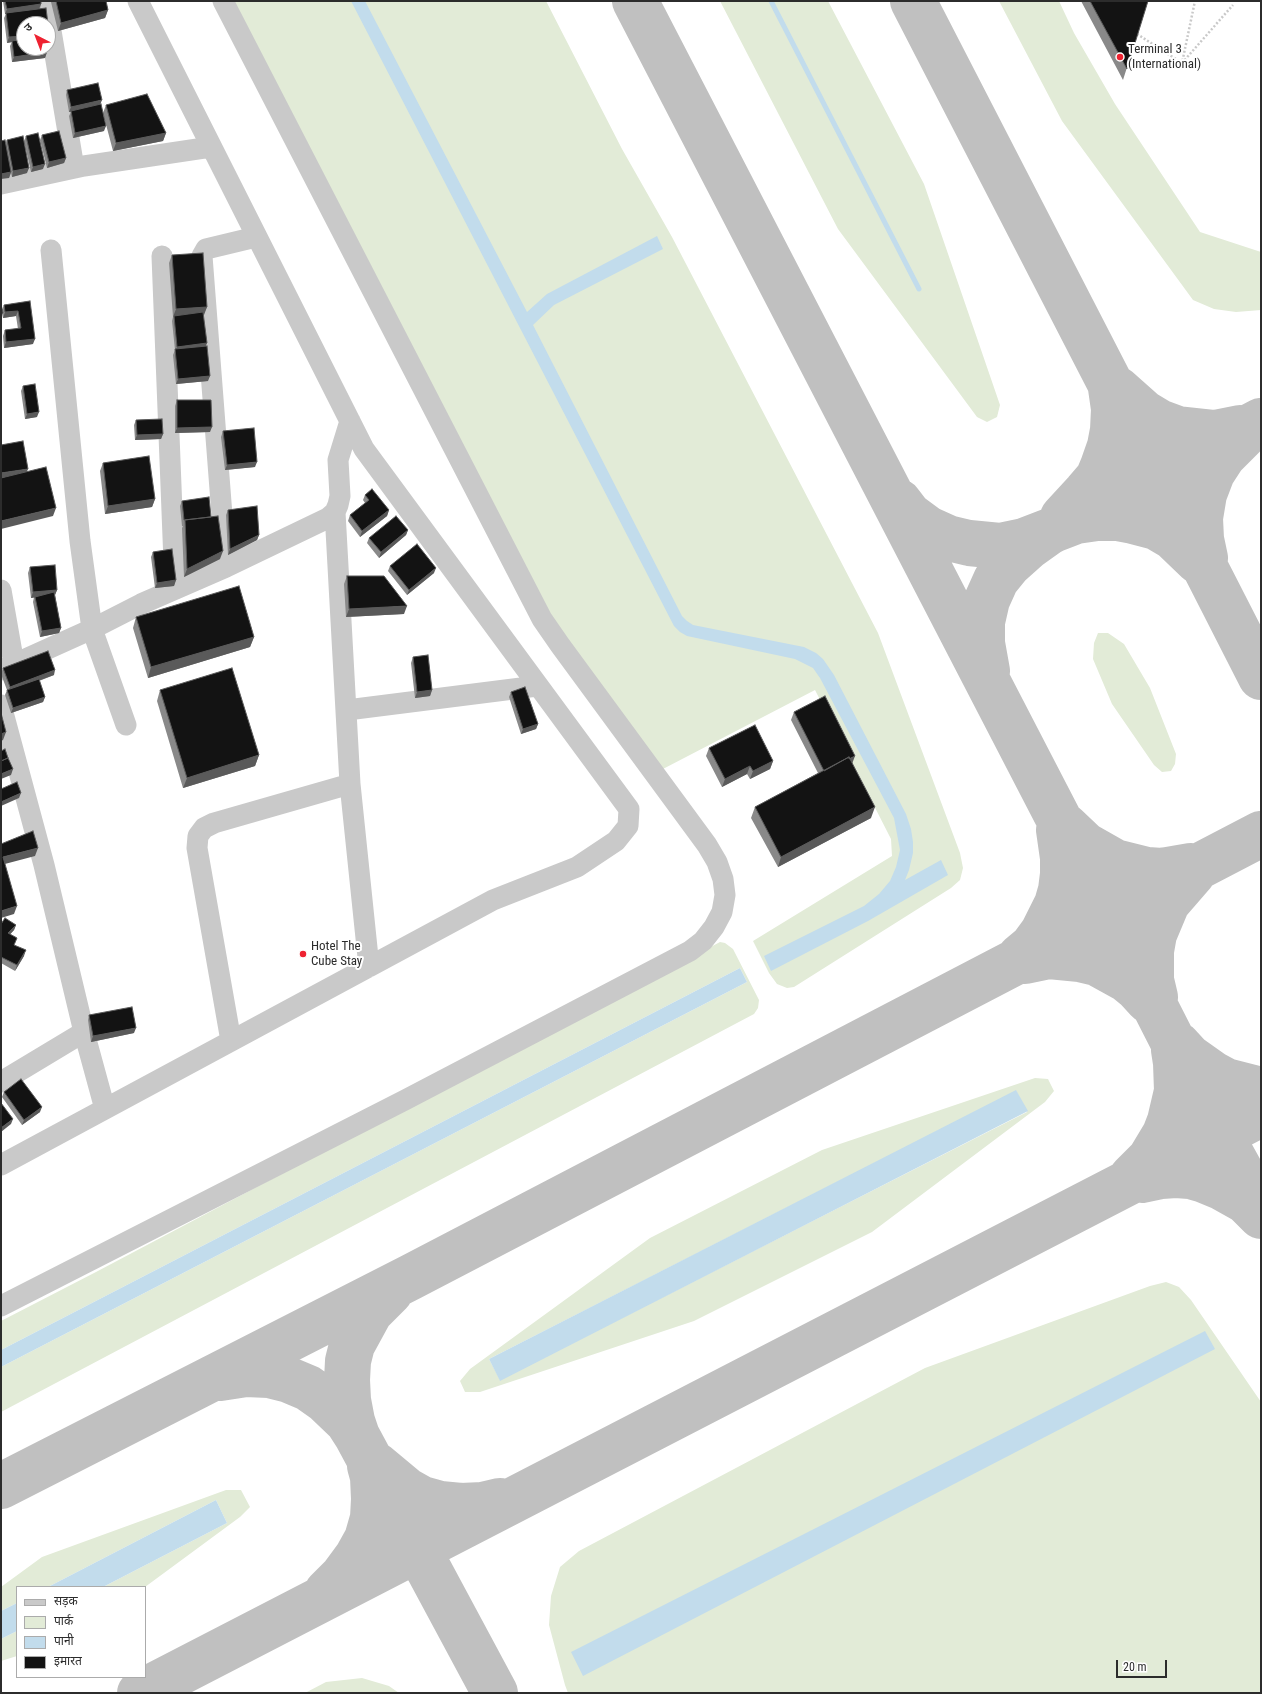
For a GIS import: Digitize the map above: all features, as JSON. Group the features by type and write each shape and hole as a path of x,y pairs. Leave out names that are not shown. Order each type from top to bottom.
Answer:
{"street":[{"path":"46,1 74,168"},
{"path":"1,1165 493,900 577,867 616,841 628,826 629,809 364,449 138,1"},
{"path":"1,1306 398,1103 690,951 703,941 714,927 722,912 725,895 723,879 717,862 707,845 560,645 542,618 223,1"},
{"path":"1,184 74,168 211,147"},
{"path":"226,567 202,256 206,249 256,237"},
{"path":"51,250 80,541 92,629 126,725"},
{"path":"162,256 175,589"},
{"path":"350,421 338,460 340,496 335,512 350,784 368,967"},
{"path":"1,590 8,667 175,589 226,567 328,518 335,512"},
{"path":"346,710 537,686"},
{"path":"1,705 44,865 84,1032 105,1109"},
{"path":"231,1041 197,848 198,836 204,828 214,823 350,784"},
{"path":"1,1082 84,1032"}],"path":[{"path":"1182,63 1195,1"},
{"path":"1182,63 1233,5"},
{"path":"1137,34 1182,63"}],"green space":[{"path":"232,1 546,1 622,149 672,237 878,633 960,853 963,868 960,880 951,888 794,987 787,988 777,984 769,973 753,941 892,856 891,839 815,690 661,770 547,612"},
{"path":"720,1 828,1 924,184 1000,405 997,417 987,422 977,417 838,229"},
{"path":"999,1 1059,1 1074,33 1115,104 1200,232 1261,252 1261,310 1236,312 1214,309 1193,300 1062,121"},
{"path":"1098,633 1108,633 1124,644 1150,688 1176,754 1175,764 1171,771 1162,772 1154,765 1112,704 1093,659 1094,643"},
{"path":"720,942 725,943 733,949 759,1000 758,1008 754,1014 1,1412 1,1367 747,982 740,968 1,1350 1,1321"},
{"path":"1035,1078 1048,1079 1054,1091 1045,1102 872,1232 694,1321 480,1392 465,1392 460,1381 470,1369 650,1238 822,1150","holes":["1016,1091 1027,1112 500,1380 489,1359"]},
{"path":"1166,1282 1179,1287 1191,1300 1261,1402 1261,1693 568,1693 549,1625 551,1596 560,1567 579,1551 925,1368 1150,1286"},
{"path":"226,1490 241,1490 250,1507 240,1517 146,1586 105,1586 227,1523 216,1500 50,1586 16,1586 16,1604 1,1611 1,1587 42,1557"},
{"path":"16,1632 16,1656 1,1661 1,1639"},
{"path":"362,1678 389,1686 399,1693 305,1693 326,1682"}],"water":[{"path":"351,1 365,1 527,312 547,294 657,236 663,249 554,305 533,325 682,616 693,625 804,647 816,653 823,659 834,675 906,814 911,829 913,853 905,880 941,860 948,875 868,921 771,971 764,956 864,906 879,894 890,881 896,867 900,850 894,818 820,678 813,668 795,659 687,636 674,626"},
{"path":"740,968 747,982 1,1367 1,1350"},
{"path":"1016,1090 1028,1111 500,1381 489,1359"},
{"path":"1205,1331 1215,1349 583,1676 571,1652"},
{"path":"216,1500 227,1523 105,1586 50,1586"},
{"path":"16,1604 16,1632 1,1639 1,1611"}],"building":[{"path":"5,1 41,1 41,4 7,9"},
{"path":"56,1 106,1 108,10 61,23"},
{"name":"Terminal 3 (International)","path":"1090,1 1148,1 1127,69"},
{"path":"46,8 47,16 16,16 16,37 9,37 6,13"},
{"path":"16,40 16,56 21,56 14,57 12,41"},
{"path":"98,83 102,100 71,107 67,90"},
{"path":"147,94 166,133 116,143 106,105"},
{"path":"101,104 106,126 75,133 71,111"},
{"path":"59,131 66,158 49,162 42,135"},
{"path":"38,133 45,164 33,167 26,136"},
{"path":"23,136 29,168 13,171 7,140"},
{"path":"5,140 11,172 1,174 1,141"},
{"path":"203,253 207,307 176,309 172,255"},
{"path":"30,301 35,339 6,342 5,330 21,328 18,311 5,312 4,305"},
{"path":"203,312 207,343 177,347 174,316"},
{"path":"207,346 210,376 178,379 175,349"},
{"path":"35,384 39,412 27,414 23,386"},
{"path":"177,400 211,400 212,427 177,428"},
{"path":"162,419 163,434 137,435 136,420"},
{"path":"254,428 257,462 227,465 223,431"},
{"path":"23,441 28,469 1,473 1,445"},
{"path":"149,456 155,499 108,506 103,463"},
{"path":"46,467 56,508 1,521 1,478"},
{"path":"372,489 389,510 362,531 350,515 369,500 365,495"},
{"path":"209,497 211,517 184,520 182,501"},
{"path":"257,506 259,535 230,549 228,510"},
{"path":"218,516 223,551 187,569 185,520"},
{"path":"396,516 408,530 381,552 369,538"},
{"path":"417,544 436,568 409,590 390,566"},
{"path":"172,549 176,580 157,583 153,552"},
{"path":"55,565 57,590 33,592 30,567"},
{"path":"347,576 384,576 407,606 349,609"},
{"path":"239,586 254,637 151,667 136,617"},
{"path":"54,592 61,628 42,631 35,597"},
{"path":"48,651 55,670 10,687 3,668"},
{"path":"428,655 432,690 417,692 413,657"},
{"path":"232,668 259,755 187,778 160,690"},
{"path":"39,679 45,697 13,708 7,690"},
{"path":"525,687 538,724 523,729 511,692"},
{"path":"825,696 855,756 849,759 849,757 824,771 794,712"},
{"path":"1,713 6,732 1,734"},
{"path":"755,725 773,761 753,771 750,766 725,779 709,748"},
{"path":"5,749 8,758 1,761 1,751"},
{"path":"849,757 875,807 781,857 755,807"},
{"path":"8,758 13,769 1,774 1,761"},
{"path":"17,782 21,793 1,802 1,789"},
{"path":"33,831 38,848 3,857 17,906 1,911 1,844"},
{"path":"5,918 16,925 8,933 17,938 14,945 26,950 17,965 1,957 1,924"},
{"path":"132,1007 136,1028 93,1036 89,1015"},
{"path":"21,1079 42,1107 24,1120 4,1092"},
{"path":"1,1103 13,1119 1,1128"}],"waterway":[{"path":"771,1 919,289"}],"taxiway":[{"path":"635,1 1108,914 1221,1136 1261,1208"},
{"path":"913,1 1261,677"},
{"path":"1063,517 1098,478 1103,466 1110,446 1113,430 1114,409 1111,388"},
{"path":"1117,389 1144,413 1159,422 1178,429 1215,433 1240,428"},
{"path":"987,671 982,643 982,622 987,600 996,580 1009,564 1028,547 1049,532 1261,421"},
{"path":"1205,558 1201,539 1200,518 1204,494 1212,473 1223,456 1244,435"},
{"path":"899,502 909,515 928,529 948,538 969,543 1000,546 1024,541 1076,521 1097,518 1117,518 1156,527 1173,537 1198,561"},
{"path":"1066,827 1085,845 1115,862 1147,870 1162,871 1191,866"},
{"path":"1020,957 1032,947 1043,932 1057,904 1063,874 1063,858 1059,830"},
{"path":"1,1486 411,1277 1261,834"},
{"path":"1155,997 1151,980 1151,951 1154,934 1167,903 1193,873"},
{"path":"1025,961 1049,956 1080,959 1097,963 1126,979 1148,1000"},
{"path":"1178,1045 1189,1057 1213,1074 1226,1081 1261,1090"},
{"path":"1132,1177 1150,1159 1165,1134 1170,1121 1177,1091 1174,1050"},
{"path":"140,1693 1261,1114"},
{"path":"1142,1180 1176,1175 1190,1176 1204,1180 1221,1187 1246,1201 1261,1216"},
{"path":"390,1292 370,1312 352,1345 348,1361 347,1380 348,1400 352,1421 357,1436 495,1693"},
{"path":"220,1378 246,1374 269,1375 289,1380 308,1388 325,1400 348,1422 357,1436"},
{"path":"376,1465 406,1490 422,1499 440,1504 461,1506 483,1505 500,1501"},
{"path":"327,1592 343,1576 357,1557 367,1539 373,1518 374,1499 373,1477 370,1466"}],"place":[{"name":"Terminal 3 (International)","path":"1120,57"},
{"name":"Hotel The Cube Stay","path":"303,954"}]}
